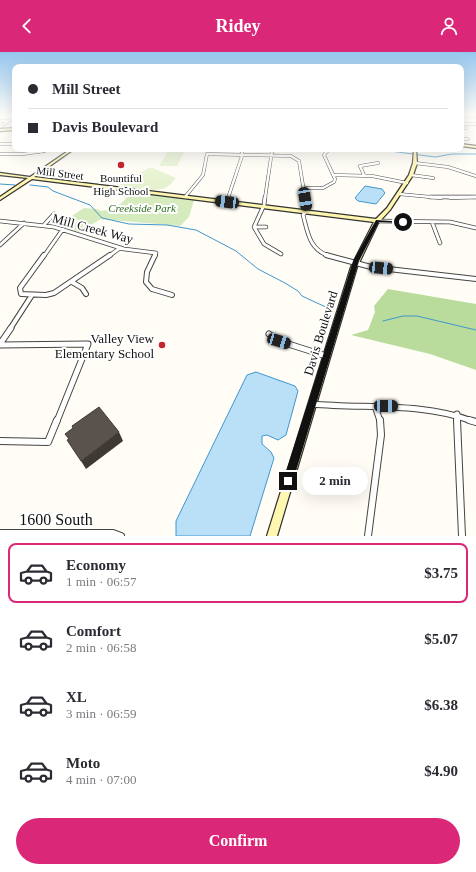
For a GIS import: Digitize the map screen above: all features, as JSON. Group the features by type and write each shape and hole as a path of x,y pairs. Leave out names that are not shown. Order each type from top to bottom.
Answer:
{"street":[{"path":"0,144 12,144"},
{"path":"464,145 476,147"},
{"path":"0,154 23,154 36,152"},
{"path":"0,199 69,152"},
{"path":"272,152 262,207 254,226 260,239 274,252 281,254"},
{"path":"303,188 329,186 334,182 333,175 324,156 327,152"},
{"name":"Davis Boulevard","path":"272,536 311,404 356,263 378,221 387,212 407,183 415,163 415,152"},
{"path":"185,197 203,175 207,154 286,155 296,158 299,161 307,210 303,215 310,242 314,247 327,255 376,267 476,279"},
{"path":"227,202 242,154"},
{"path":"364,175 360,166 378,163"},
{"path":"415,163 451,168 476,176"},
{"name":"Mill Street","path":"0,174 378,221 454,222 476,228"},
{"path":"333,175 364,175 407,183"},
{"path":"411,175 433,178"},
{"path":"399,194 443,198 476,197"},
{"path":"44,225 54,214"},
{"name":"Mill Creek Way","path":"0,221 44,225 63,229 120,248 156,252 147,272 146,282 152,288 172,295"},
{"path":"432,222 440,243"},
{"path":"0,245 24,223"},
{"path":"254,226 266,227"},
{"path":"63,229 20,288 21,294 52,294 72,282 120,248"},
{"path":"72,282 82,288 86,294"},
{"path":"0,344 32,295"},
{"path":"269,334 279,341 326,356"},
{"path":"0,344 88,344 48,442 0,442"},
{"path":"311,404 328,406 420,407 457,414 476,422"},
{"path":"368,536 381,435 380,421 375,406"},
{"path":"457,414 462,536"},
{"name":"1600 South","path":"0,533 113,533 121,536"}],"green space":[{"path":"167,152 184,152 177,166 159,166"},
{"path":"149,168 153,168 176,178 167,187 156,190 128,187 117,184"},
{"name":"Creekside Park","path":"133,192 194,200 189,217 180,226 101,219 79,232 68,229 79,220 69,218 84,208 97,209 101,211 115,209"},
{"path":"388,289 476,304 476,370 430,354 351,335 368,330 375,312 374,306"}],"water":[{"path":"365,186 382,189 385,193 376,204 358,201 355,198"},
{"path":"256,372 295,386 298,391 286,435 278,440 267,435 262,436 262,444 271,452 274,458 250,536 176,536 176,521 247,375"}],"building":[{"path":"99,407 119,432 81,461 67,440 69,439 65,434 73,428 72,426"}],"waterway":[{"path":"398,152 435,157 452,154 476,154"},
{"path":"0,184 15,185"},
{"path":"30,185 48,187 53,191 90,205 102,218 129,224 167,225 196,230 236,251 258,269 285,283 298,291 302,296 330,309"},
{"path":"383,321 403,316 417,316 476,330"}],"place":[{"name":"Bountiful High School","path":"121,165"},
{"name":"Valley View Elementary School","path":"162,345"}],"route":[{"path":"288,481 356,261 376,222 403,222"}]}
